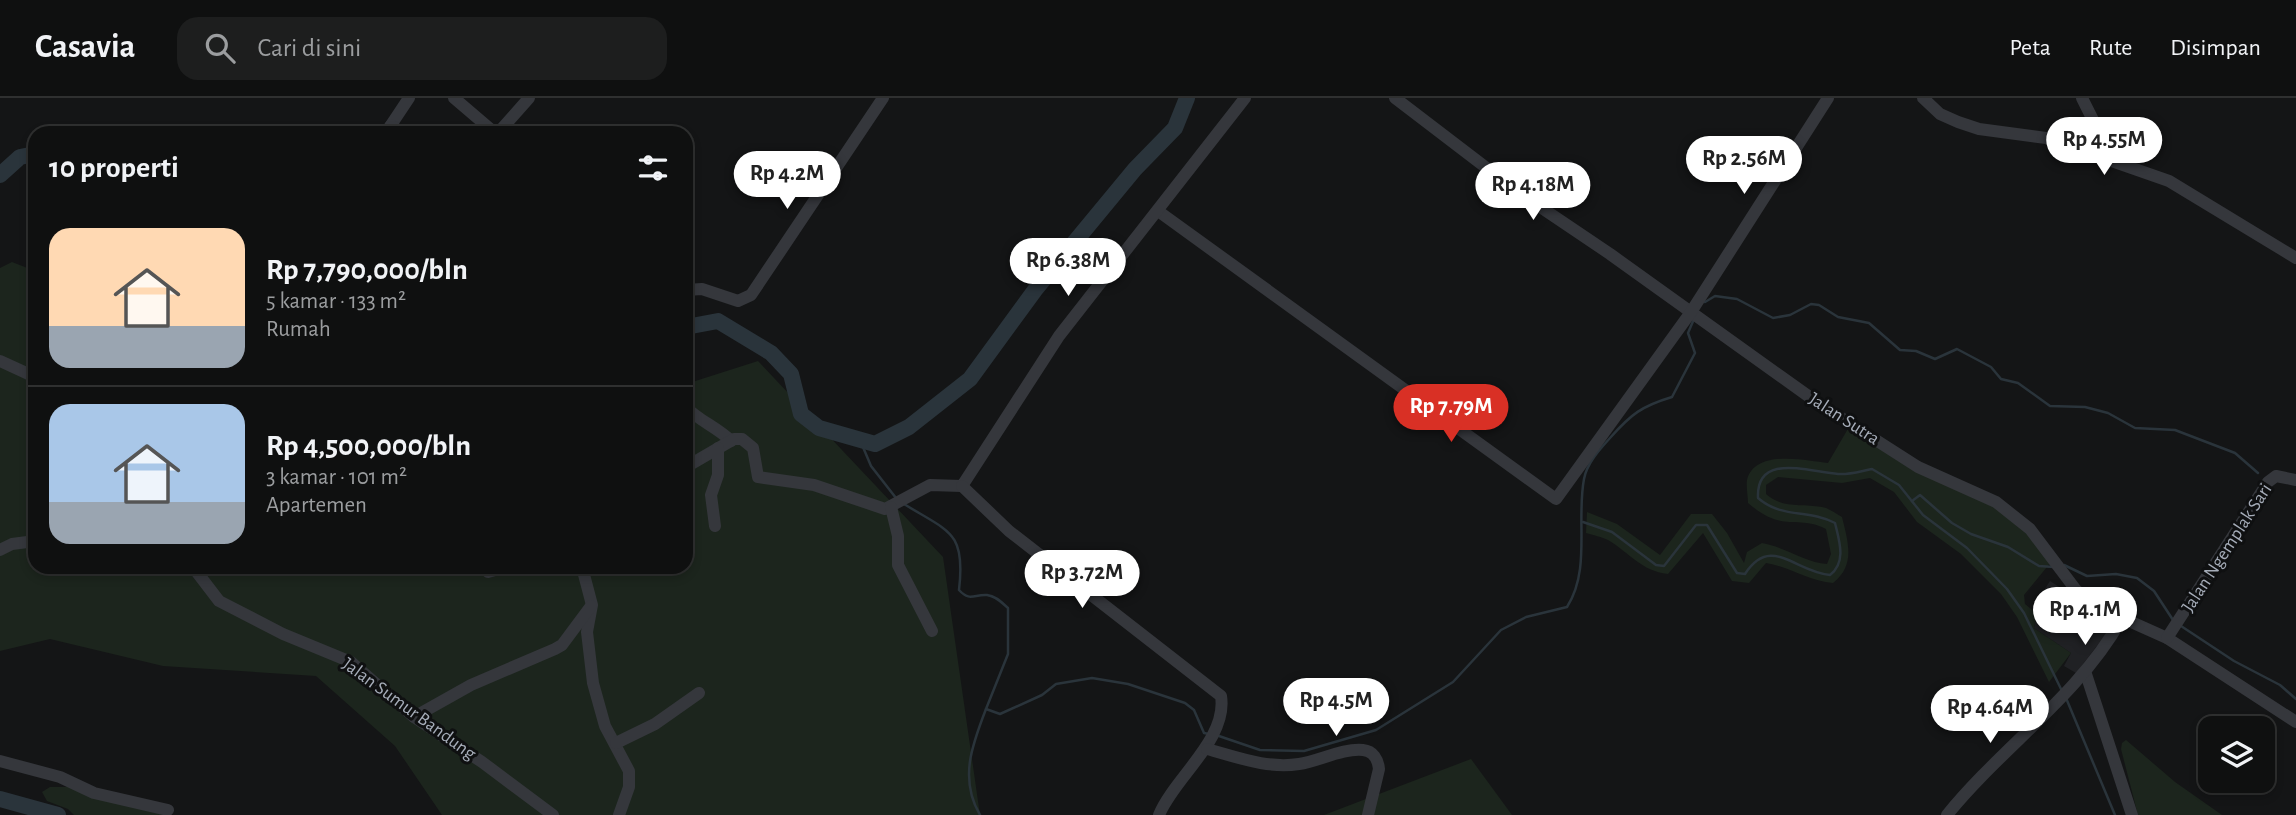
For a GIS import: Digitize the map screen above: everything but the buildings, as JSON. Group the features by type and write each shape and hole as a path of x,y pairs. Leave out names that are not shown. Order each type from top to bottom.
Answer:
{"street":[{"path":"390,126 409,98"},
{"path":"454,98 488,126"},
{"path":"503,126 529,98"},
{"path":"693,290 702,289 738,301 751,295 883,98"},
{"path":"962,486 1059,336 1245,98"},
{"name":"Jalan Sutra","path":"1395,98 1518,192 1818,402 1906,459 1996,502 2031,529 2082,598 2121,620 2170,634 2296,722"},
{"path":"1158,211 1556,499 1695,314 1828,98"},
{"path":"1923,98 1940,114 1958,122 1979,129 2046,138 2179,187 2296,258"},
{"path":"2082,98 2095,124 2104,159"},
{"path":"0,361 28,374"},
{"path":"693,415 719,430 731,441"},
{"path":"693,463 731,441 742,439 753,448 758,477 814,485 873,507 897,503 930,485 962,486 1009,531 1057,570 1221,696 1222,705 1210,740 1168,795 1159,815"},
{"path":"715,526 711,495 718,475 718,448"},
{"name":"Jalan Ngemplak Sari","path":"2170,634 2268,482 2276,476 2296,480"},
{"path":"897,503 898,565 932,631"},
{"path":"0,550 12,544 28,542"},
{"name":"Jalan Sumur Bandung","path":"198,574 219,601 283,634 351,662 414,717 482,762 553,815"},
{"path":"584,574 592,605 587,632 593,683 605,726 629,771 629,787 619,815"},
{"path":"414,717 471,685 562,645 592,605"},
{"path":"1947,815 2063,693 2086,674 2121,620"},
{"path":"2086,674 2132,815"},
{"path":"616,743 655,724 699,693"},
{"path":"1210,740 1276,765 1298,764 1360,750 1370,752 1379,769 1368,815"},
{"path":"0,761 60,777 94,793 168,810"}],"shaded area":[{"path":"12,262 28,268 28,574 693,574 693,382 758,361 943,557 980,815 442,815 395,746 316,676 163,666 50,639 0,651 0,268"},
{"path":"1849,427 1983,499 2028,532 2051,562 2024,595 2025,604 2037,614 2034,628 2071,653 2049,682 2017,617 2001,594 1961,554 1917,522 1894,492 1870,478 1842,483 1778,477 1766,485 1766,494 1779,502 1825,508 1842,517 1848,544 1848,561 1833,583 1815,580 1766,563 1749,583 1732,581 1703,533 1668,574 1650,569 1608,540 1586,533 1587,512 1617,524 1660,555 1691,514 1712,514 1727,533 1744,563 1747,552 1762,543 1827,564 1831,554 1826,529 1807,523 1781,521 1760,512 1748,503 1747,480 1752,470 1770,460 1794,459 1828,463"},
{"path":"2050,581 2110,620 2106,634 2076,673 2064,666 2071,653 2034,628 2041,595"},
{"path":"2126,740 2175,782 2222,815 2138,815 2121,749"},
{"path":"1471,759 1512,815 1324,815"},
{"path":"50,787 72,787 168,815 74,815 68,809 47,801 42,792"}],"waterway":[{"path":"693,326 718,321 771,353 791,374 801,414 819,428 875,444 909,427 970,379 1035,290 1135,169 1175,128 1187,98"},
{"path":"0,175 20,157 28,155"},
{"path":"1705,302 1715,296 1737,299 1773,318 1790,315 1811,304 1819,305 1838,317 1869,323 1900,350 1916,351 1935,359 1957,349 1991,367 2001,379 2018,383 2050,406 2085,407 2108,413 2135,428 2175,430 2235,453 2258,473"},
{"path":"1216,735 1260,750 1304,751 1376,730 1453,682 1501,630 1526,617 1567,607 1579,577 1582,495 1588,467 1602,447 1631,417 1672,397 1695,353 1688,333 1694,319"},
{"path":"860,440 871,466 896,498"},
{"path":"1583,522 1612,532 1656,565 1664,566 1696,525 1707,525 1737,573 1745,574 1755,562 1774,556 1830,575 1839,564 1840,557 1835,523 1767,505 1758,498 1760,484 1766,475 1786,468 1842,474 1872,469 1899,485 1923,515 1967,548 2007,589 2024,613 2061,689"},
{"path":"1912,501 1920,495 1952,523 1971,534 2008,547 2039,566 2054,567"},
{"path":"904,504 943,528 957,544 960,556 959,590 969,597 990,596 1008,608 1008,654 986,709 1000,714 1042,695 1056,684 1092,678 1128,684 1185,703 1194,710 1204,733 1209,734"},
{"path":"2064,565 2087,576 2116,574 2137,578 2154,591 2173,620"},
{"path":"2181,626 2234,661 2280,685 2296,699"},
{"path":"2066,698 2115,815"},
{"path":"980,815 970,788 969,775 972,749 986,709"},
{"path":"0,799 58,815"}]}
